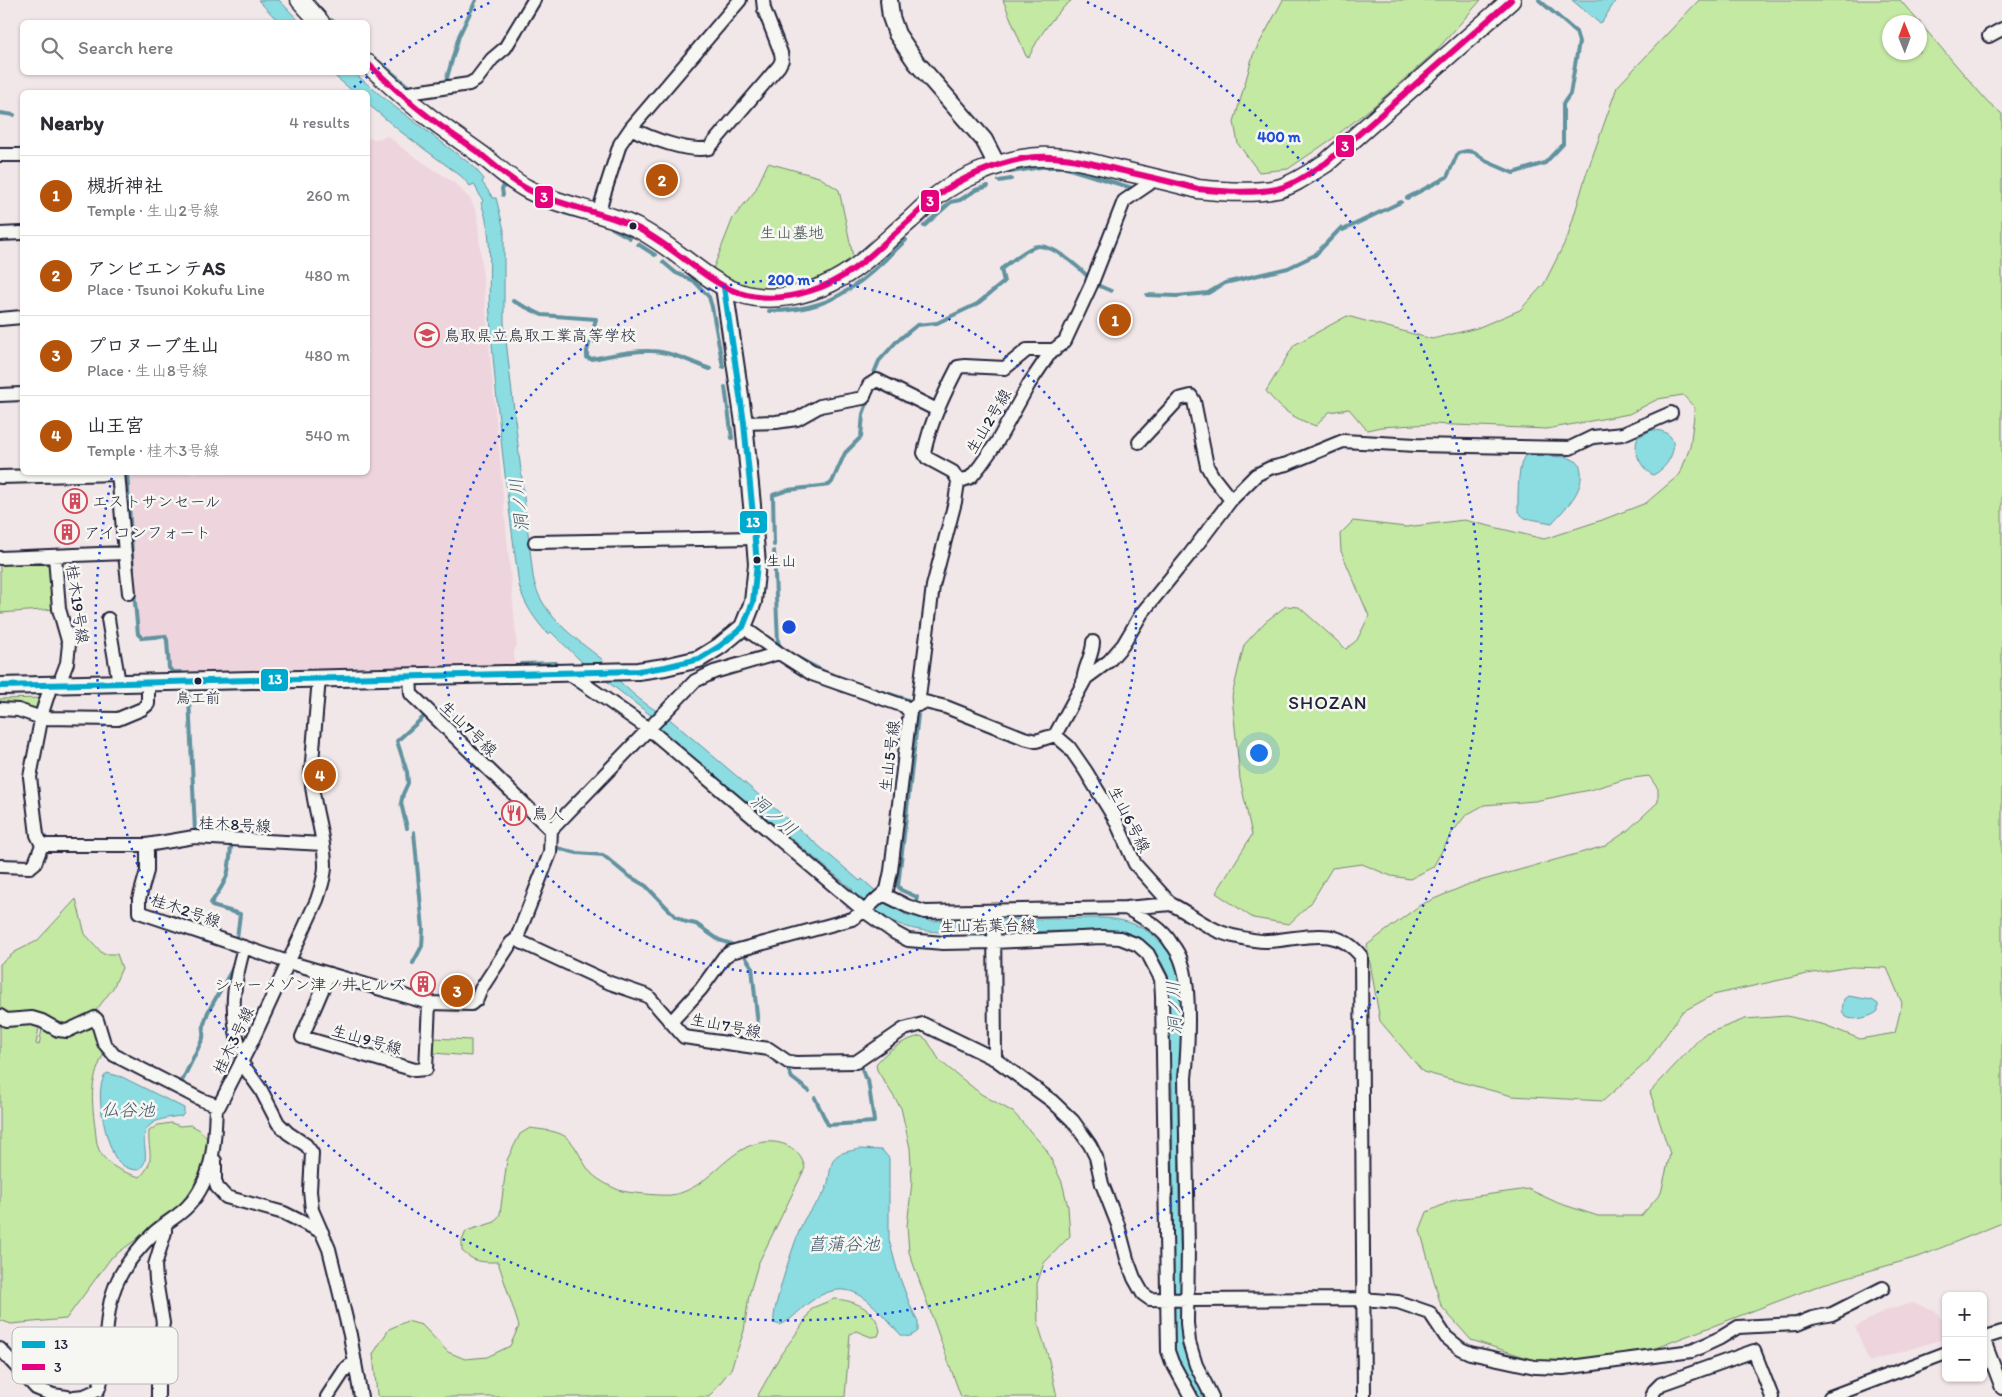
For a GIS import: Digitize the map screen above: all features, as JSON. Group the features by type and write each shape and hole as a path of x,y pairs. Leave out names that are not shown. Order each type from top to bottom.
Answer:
{"main road":[{"path":"300,0 318,20"},
{"path":"370,66 424,114 507,177 529,190 556,201 598,213 641,230 664,244 714,282 743,295 768,298 809,292 840,280 866,261 940,194 997,165 1022,158 1070,158 1198,189 1237,193 1278,189 1304,177 1326,163 1511,0"}],"street":[{"path":"402,94 468,84 476,80 492,60 505,48 534,0"},
{"path":"598,213 620,144 631,128 740,0"},
{"path":"631,128 642,134 696,150 709,148 782,60 764,9 763,0"},
{"path":"890,0 891,18 902,41 916,62 984,140 997,165"},
{"path":"1989,36 2002,29"},
{"path":"0,155 20,155"},
{"name":"生山2号線","path":"959,482 971,477 998,442 1029,384 1054,350 1065,341 1091,285 1124,201 1149,184 1152,177"},
{"path":"0,234 20,234"},
{"path":"0,686 638,671 699,659 720,646 744,627 753,602 757,564 744,423 724,287"},
{"path":"0,319 20,318"},
{"path":"912,707 933,586 959,482 953,472 927,458 924,453 944,392 958,367 1005,368 1028,350 1054,350"},
{"path":"744,423 797,420 820,406 863,398 869,385 877,380 937,410"},
{"path":"0,395 20,394"},
{"path":"1139,442 1179,399 1191,396 1194,401 1207,466 1230,500"},
{"path":"912,707 925,702 946,707 1036,741 1055,734 1083,682 1114,656 1142,613 1190,554 1230,500 1256,475 1270,468 1287,464 1343,441 1416,445 1570,448 1592,437 1623,434 1671,413"},
{"path":"0,478 71,475"},
{"path":"118,475 129,593"},
{"path":"535,542 755,538"},
{"path":"0,558 125,554"},
{"name":"桂木19号線","path":"42,846 37,835 30,777 42,718 67,663 69,644 59,609 56,556"},
{"path":"108,619 119,683"},
{"name":"生山5号線","path":"671,1022 684,1009 724,957 730,952 852,919 887,890 891,871 912,707 904,706 812,674 744,627"},
{"path":"1083,682 1083,674 1093,649 1093,642"},
{"path":"519,937 518,935 550,853 551,830 695,681 714,672 779,653"},
{"name":"生山若葉台線","path":"567,672 649,728 864,911 908,940 943,943 1102,937 1120,938 1138,945 1148,954 1161,979 1162,996 1168,1351 1191,1397"},
{"name":"生山7号線","path":"410,676 411,694 551,830"},
{"name":"桂木3号線","path":"216,1105 219,1106 244,1057 317,900 325,868 323,844 312,780 319,678"},
{"path":"0,709 18,710 42,718 118,719 142,709 148,704 148,682"},
{"name":"生山6号線","path":"1055,734 1069,747 1086,770 1115,819 1135,864 1171,904 1203,924 1231,936 1266,942 1308,936 1328,936 1353,947 1361,956 1363,1299"},
{"name":"桂木8号線","path":"147,845 194,837 323,844"},
{"path":"0,866 30,867 35,863 42,846 147,845"},
{"name":"桂木2号線","path":"147,845 147,871 139,899 139,912 288,962 429,1003 471,1004 477,999 481,989 511,943 519,937"},
{"path":"883,894 907,906 925,912 1126,908 1171,904"},
{"path":"1126,908 1146,920 1170,941 1182,963 1186,983 1187,1323 1189,1342 1196,1365 1212,1397"},
{"path":"994,912 995,1059"},
{"name":"生山7号線","path":"519,937 521,942 610,983 648,996 684,1037 769,1050 788,1062 856,1062 904,1029 923,1024 995,1059 1052,1101 1073,1121 1090,1145 1096,1157 1102,1184 1118,1225 1134,1278 1143,1294 1150,1299 1363,1299 1398,1302 1430,1313 1446,1337 1461,1349 1470,1353 1527,1365 1563,1368 1692,1351 1738,1327 1797,1324 1812,1318 1832,1314 1883,1288"},
{"path":"244,947 237,973 233,1000 233,1014 239,1047 278,1123 288,1133 306,1145 312,1153 310,1191 312,1210 329,1250 338,1282 362,1397"},
{"name":"生山9号線","path":"329,974 302,1037 415,1070 426,1069 429,1003"},
{"path":"0,1016 6,1020 32,1018 58,1030 67,1031 95,1018 104,1043 114,1055 202,1100 216,1105 213,1153 217,1187 226,1197 284,1213 322,1232"},
{"path":"108,1327 111,1301 118,1280 151,1237 189,1206 208,1172 213,1153"},
{"path":"162,1327 156,1265 165,1232 165,1225"},
{"path":"1363,1299 1364,1397"},
{"path":"1986,1337 2002,1332"},
{"path":"0,1348 12,1361"},
{"path":"1987,1349 2002,1388"},
{"path":"1652,1397 1654,1391 1661,1384 1754,1350 1772,1397"},
{"path":"1830,1397 1942,1355"},
{"path":"327,1397 346,1368 355,1362"},
{"path":"32,1384 36,1388 53,1395 67,1397"},
{"path":"74,1397 84,1396 98,1390 100,1384"},
{"path":"158,1384 158,1397"}],"shaded area":[{"name":"鳥取県立鳥取工業高等学校","path":"388,136 405,150 456,184 471,200 477,213 517,645 514,652 515,666 173,673 168,670 164,637 141,639 136,635 125,475 370,475 370,138"},
{"path":"1912,1303 1935,1310 1942,1320 1942,1339 1869,1362 1855,1327 1888,1309"}],"green space":[{"path":"1003,0 1072,0 1047,26 1029,57 1026,56"},
{"path":"1283,0 1481,0 1436,51 1375,105 1332,139 1288,169 1259,172 1238,144 1234,122 1253,55"},
{"path":"1699,0 1900,0 1913,15 1882,15 1882,60 1927,60 1927,31 1987,101 2002,114 2002,1223 1921,1256 1823,1284 1653,1349 1547,1364 1471,1340 1441,1306 1420,1230 1427,1212 1456,1199 1528,1189 1558,1203 1598,1216 1641,1216 1661,1193 1670,1154 1650,1092 1703,1035 1745,1019 1787,1016 1825,1025 1860,1039 1895,1033 1902,1003 1887,968 1851,967 1807,974 1713,995 1682,1012 1648,1061 1603,1101 1512,1096 1423,1072 1380,1021 1367,945 1420,905 1469,884 1605,846 1627,831 1658,802 1658,789 1649,776 1626,779 1590,790 1535,801 1484,805 1466,815 1452,833 1433,867 1410,879 1391,876 1362,864 1332,868 1311,903 1289,924 1253,918 1216,893 1252,835 1240,779 1232,696 1244,645 1265,622 1286,606 1299,607 1346,649 1357,640 1369,616 1341,551 1340,534 1353,521 1406,527 1464,520 1544,539 1646,503 1680,474 1690,447 1695,408 1683,395 1658,399 1629,414 1547,429 1431,424 1381,427 1367,430 1349,409 1329,412 1316,426 1308,423 1282,408 1266,391 1294,345 1347,316 1432,339 1477,328 1520,310 1544,284 1568,236 1586,175 1617,87"},
{"name":"生山墓地","path":"768,163 819,177 839,190 854,261 821,281 773,293 717,278 713,269 733,218 755,191"},
{"path":"53,561 56,609 0,613 0,563"},
{"path":"43,698 40,710 35,712 0,706 0,699"},
{"path":"76,899 85,934 103,954 117,954 122,968 113,988 92,1016 68,1029 0,1014 0,964 15,952 37,941"},
{"path":"0,1018 40,1022 36,1044 39,1045 43,1024 56,1031 91,1021 105,1051 94,1080 93,1088 97,1142 99,1150 111,1165 140,1177 150,1160 149,1131 158,1125 171,1123 180,1126 191,1125 200,1130 207,1138 208,1149 205,1169 191,1199 111,1258 66,1319 11,1324 0,1320"},
{"path":"921,1036 927,1040 940,1061 981,1094 1013,1112 1046,1149 1062,1182 1068,1207 1070,1236 1044,1263 1037,1284 1038,1324 1048,1356 1057,1397 961,1397 909,1252 907,1226 912,1182 910,1148 901,1108 877,1070 876,1064 896,1046"},
{"path":"434,1038 471,1040 471,1056 433,1053"},
{"path":"530,1128 553,1132 566,1137 574,1145 589,1170 595,1176 615,1188 632,1193 671,1195 693,1188 737,1153 747,1147 765,1142 774,1142 790,1147 802,1159 805,1168 758,1264 749,1295 744,1331 731,1369 709,1397 379,1397 377,1395 373,1354 389,1329 407,1321 422,1325 448,1352 465,1359 487,1357 510,1346 519,1326 498,1262 483,1262 471,1258 462,1251 462,1241 466,1231 495,1222 500,1214 507,1160 520,1134"},
{"path":"834,1299 849,1301 869,1311 878,1323 880,1331 878,1336 871,1337 856,1331 850,1334 845,1397 757,1397 781,1354 812,1308"}],"water":[{"path":"258,0 279,0 298,20 277,20"},
{"path":"1572,0 1616,0 1602,22 1599,23"},
{"name":"洞ノ川","path":"333,75 356,75 473,166 484,179 482,182 493,198 496,198 504,230 504,323 533,576 543,602 560,624 603,660 601,663 631,692 666,716 860,881 862,879 886,900 905,910 904,914 930,921 1113,919 1139,926 1150,933 1169,952 1180,979 1181,990 1179,1170 1184,1344 1187,1358 1207,1397 1195,1397 1174,1354 1172,1337 1172,1287 1174,1286 1172,1081 1169,1062 1168,976 1162,963 1147,943 1133,935 1117,930 1015,932 1015,935 971,935 970,932 918,930 889,919 886,921 851,893 853,890 656,726 653,717 582,662 551,632 548,634 530,611 519,585 495,383 489,302 490,259 488,230 481,203 483,201 474,184 470,186 461,176 401,132 370,106 370,90 352,90"},
{"path":"1652,430 1663,432 1673,442 1671,456 1666,464 1653,475 1641,464 1636,448 1638,437"},
{"path":"1526,455 1568,457 1579,463 1581,480 1579,488 1570,503 1552,523 1525,518 1518,512 1521,465"},
{"path":"1848,996 1872,1000 1878,1004 1878,1011 1856,1019 1847,1017 1843,1013 1842,1007 1844,999"},
{"name":"仏谷池","path":"107,1073 122,1077 184,1108 182,1116 162,1119 151,1124 146,1131 144,1139 144,1164 138,1170 128,1168 119,1162 111,1149 102,1114 101,1101 101,1089"},
{"name":"菖蒲谷池","path":"859,1149 882,1150 889,1158 889,1240 898,1273 918,1321 918,1331 910,1336 901,1335 871,1304 861,1296 850,1291 838,1290 825,1293 810,1302 784,1323 780,1325 774,1323 780,1288 804,1220 826,1189 834,1159 842,1153"}],"waterway":[{"path":"444,82 446,81 459,36 476,0"},
{"path":"1407,198 1447,177 1458,153 1474,152 1488,162 1513,173 1545,163 1563,144 1563,104 1570,94 1579,42 1576,32 1539,0"},
{"path":"378,61 409,87"},
{"path":"0,113 14,115"},
{"path":"1011,172 1041,167 1063,167 1132,188"},
{"path":"999,181 1011,179"},
{"path":"503,195 502,189 505,185 509,188"},
{"path":"924,226 951,202 960,200 976,190 988,186"},
{"path":"1343,230 1401,202"},
{"path":"564,213 583,218"},
{"path":"612,228 630,238"},
{"path":"1147,295 1177,296 1208,293 1225,283 1288,268 1315,255 1341,228"},
{"path":"769,311 788,310 819,304 844,293 866,277 906,240"},
{"path":"638,244 655,255"},
{"path":"874,373 879,361 896,342 917,325 937,323 977,304 1004,282 1001,269 1034,247 1041,246 1056,252 1072,262 1090,279"},
{"path":"663,262 676,273 694,281 709,297 723,367"},
{"path":"1095,284 1111,291"},
{"path":"513,301 542,315 596,319 587,351 587,358 591,359 635,351 658,351 680,357 710,369"},
{"path":"725,387 732,438"},
{"path":"774,545 773,495 788,490 829,485 832,482 845,453 861,437 863,414 869,398"},
{"path":"127,475 133,570"},
{"path":"774,551 778,642 781,648"},
{"path":"134,592 138,634 142,638 165,636 169,668 173,672 181,672"},
{"path":"798,658 827,673"},
{"path":"521,664 556,663"},
{"path":"883,692 908,700"},
{"path":"189,697 195,832"},
{"path":"407,828 401,803 408,783 407,772 397,741 427,714"},
{"path":"916,901 917,897 901,890 898,886 918,715"},
{"path":"413,963 422,946 423,929 414,832"},
{"path":"231,846 227,876 211,903 212,906 240,914 237,938"},
{"path":"553,847 577,853 603,855 627,875 646,886 675,916 686,922 696,924 719,940 731,944"},
{"path":"746,958 752,967 759,1035"},
{"path":"182,1081 203,1038 204,1024 208,1012 234,966"},
{"path":"786,1065 792,1078 809,1091"},
{"path":"857,1067 861,1066 865,1078 868,1080 874,1121"},
{"path":"815,1098 828,1125 874,1122"}],"transit line":[{"name":"3","path":"370,66 439,125 522,186 542,196 613,218 641,230 663,243 718,283 737,292 758,297 782,297 810,291 839,278 864,261 931,201 956,183 1000,164 1021,159 1058,157 1198,189 1228,192 1267,191 1290,185 1326,163 1511,0"},
{"name":"13","path":"0,686 638,671 699,659 720,646 743,627 753,602 757,564 744,423 724,287"}],"place":[{"name":"アンビエンテAS","path":"662,180"},
{"name":"槻折神社","path":"1115,320"},
{"name":"鳥取県立鳥取工業高等学校","path":"427,335"},
{"name":"エストサンセール","path":"75,501"},
{"name":"アイコンフォート","path":"67,532"},
{"name":"生山","path":"757,560"},
{"name":"鳥工前","path":"198,681"},
{"name":"山王宮","path":"320,775"},
{"name":"鳥人","path":"514,813"},
{"name":"シャーメゾン津ノ井ヒルズ","path":"423,984"},
{"name":"プロヌーブ生山","path":"457,991"}],"district":[{"name":"SHOZAN","path":"1328,702"}]}
